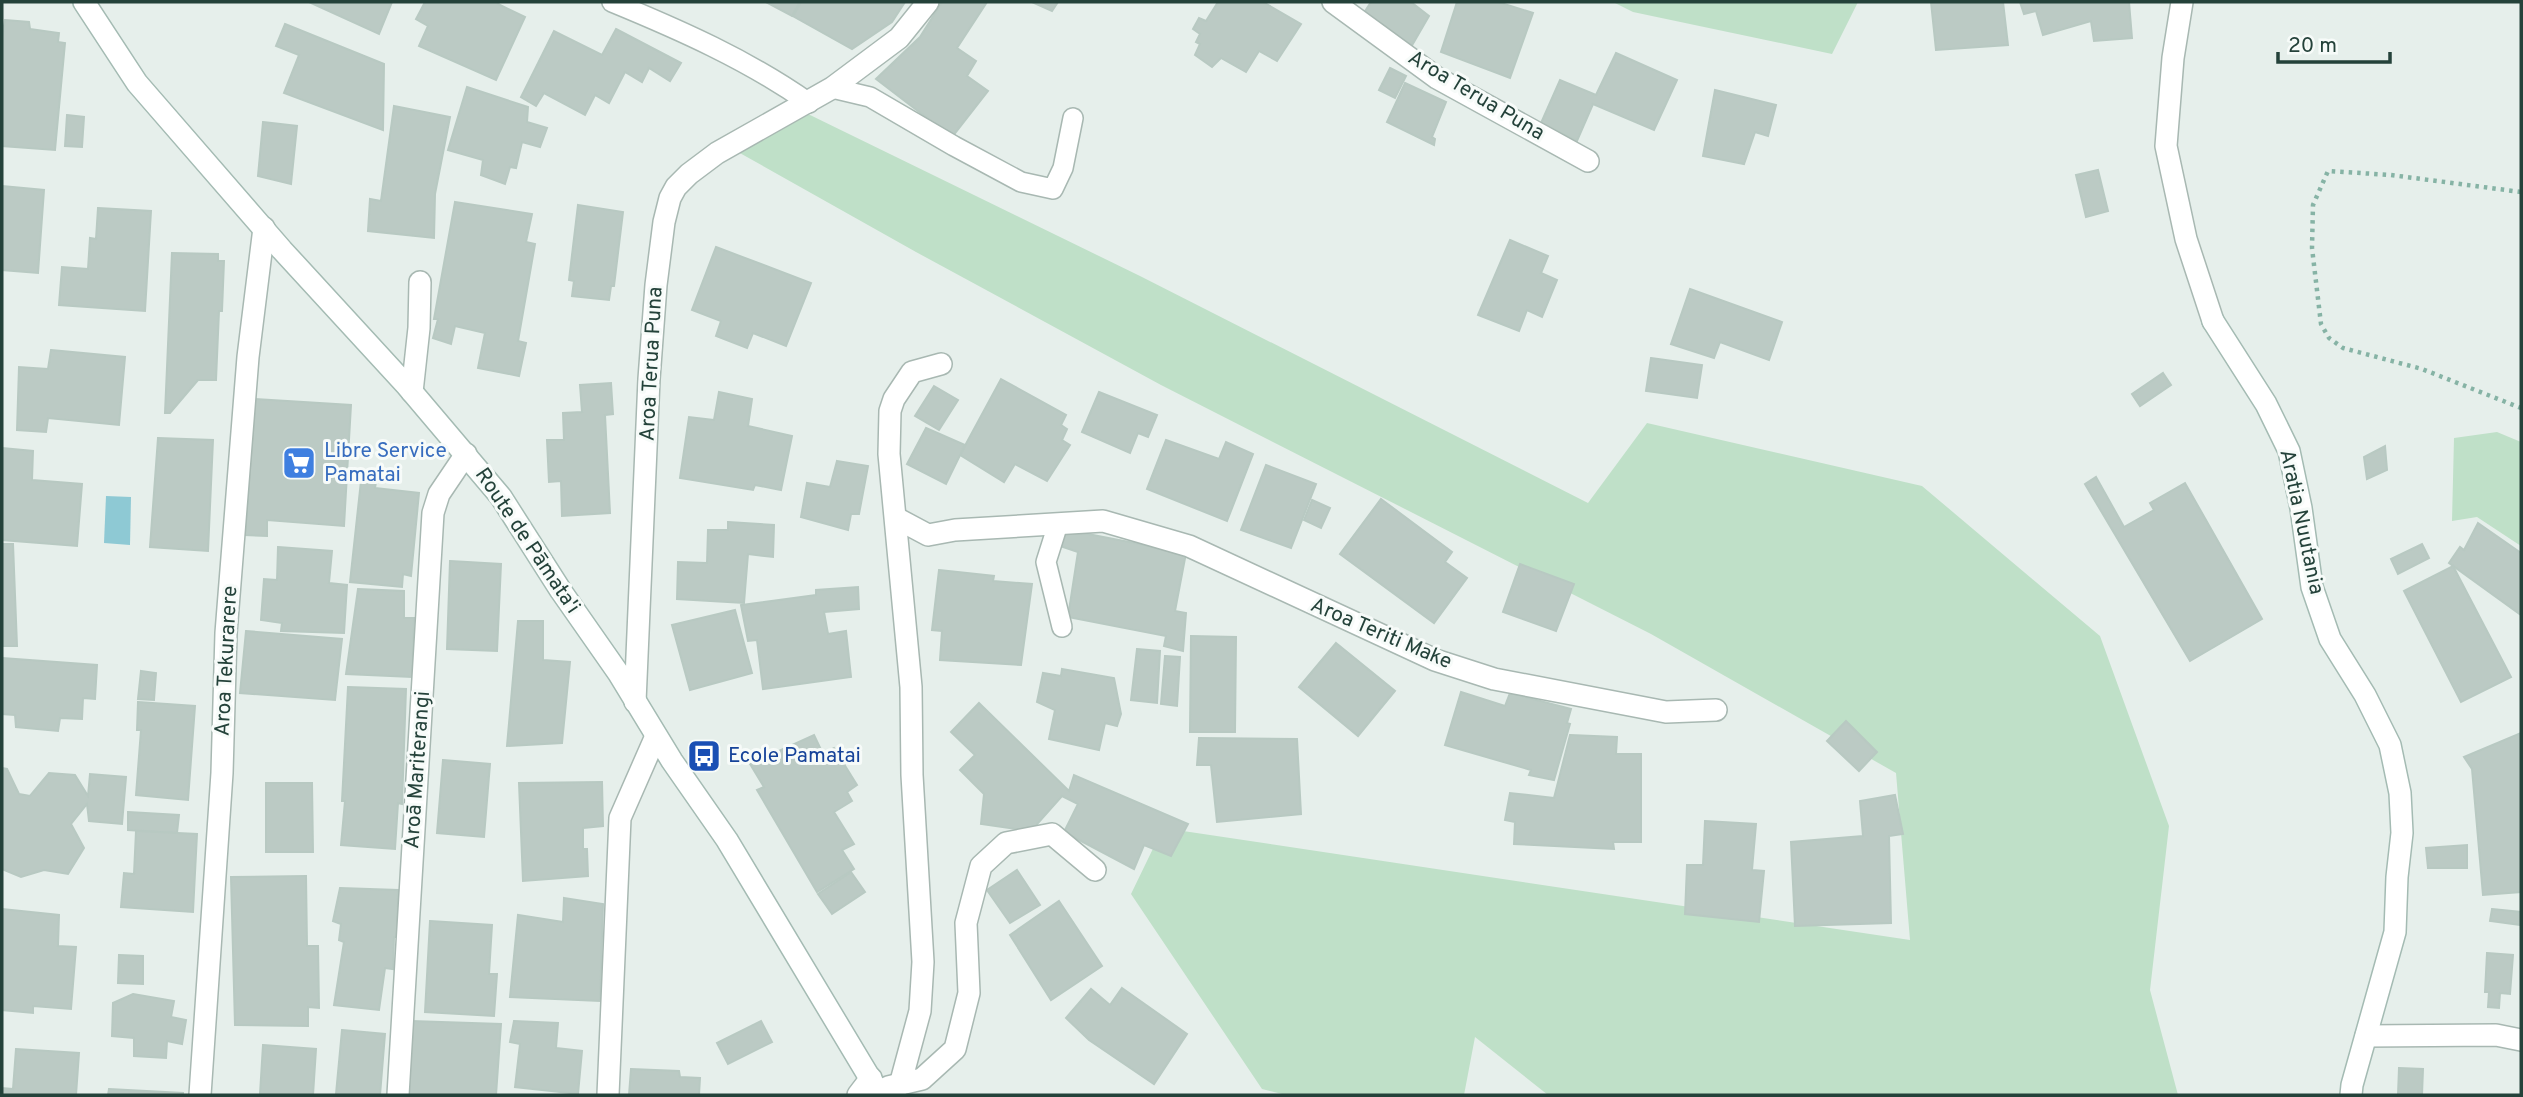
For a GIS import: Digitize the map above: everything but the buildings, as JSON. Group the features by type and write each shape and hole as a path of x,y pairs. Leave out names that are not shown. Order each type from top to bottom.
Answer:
{"street":[{"name":"Route de Pāmata'i","path":"84,2 136,83 412,392 501,497 727,840 872,1090"},
{"name":"Aroa Terua Puna","path":"635,702 649,379 656,285 664,222 670,198 676,187 689,174 718,153 809,103 899,38 928,2"},
{"name":"Aroa Terua Puna","path":"1333,2 1437,78 1588,161"},
{"name":"Aratia Nuutania","path":"2182,2 2173,58 2166,146 2186,239 2213,321 2266,404 2289,451 2301,508 2312,587 2330,639 2365,695 2390,745 2400,793 2402,833 2395,932 2351,1095"},
{"name":"Aroa Tekurarere","path":"200,1095 222,773 226,633 248,357 264,228"},
{"path":"412,392 419,328 420,282"},
{"path":"900,1085 920,1011 923,962 913,801 911,687 889,454 890,411 894,399 912,373 941,364"},
{"name":"Aroā Mariterangi","path":"398,1095 433,513 439,494 466,454"},
{"name":"Aroa Teriti Make","path":"896,518 929,535 955,530 1103,521 1189,546 1435,660 1494,679 1666,712 1716,710"},
{"path":"608,1095 620,818 656,736"},
{"path":"872,1090 922,1079 955,1049 969,993 965,923 981,866 1006,844 1052,834 1095,870"},
{"path":"2366,1036 2497,1035 2521,1040"}],"lane":[{"path":"612,2 677,29 772,77 809,103"},
{"path":"832,88 870,97 1021,182 1053,189 1063,168 1073,118"},
{"path":"1058,524 1046,562 1062,627"}],"path":[{"path":"2521,192 2328,171 2313,205 2312,248 2321,324 2329,338 2343,348 2423,369 2521,408"}],"green space":[{"path":"1613,2 1858,2 1832,54 1633,12"},
{"path":"808,114 1140,276 1588,503 1647,423 1922,486 2100,636 2169,826 2150,990 2178,1095 1548,1095 1475,1037 1464,1095 1286,1095 1262,1089 1131,894 1163,828 1910,940 1896,773 1651,634 1161,385 738,152"},
{"path":"2497,432 2521,442 2521,546 2477,517 2452,521 2454,438"}],"water":[{"path":"106,496 131,497 130,545 104,543"}],"place":[{"name":"Libre Service Pamatai","path":"299,463"},
{"name":"Ecole Pamatai","path":"704,756"}]}
